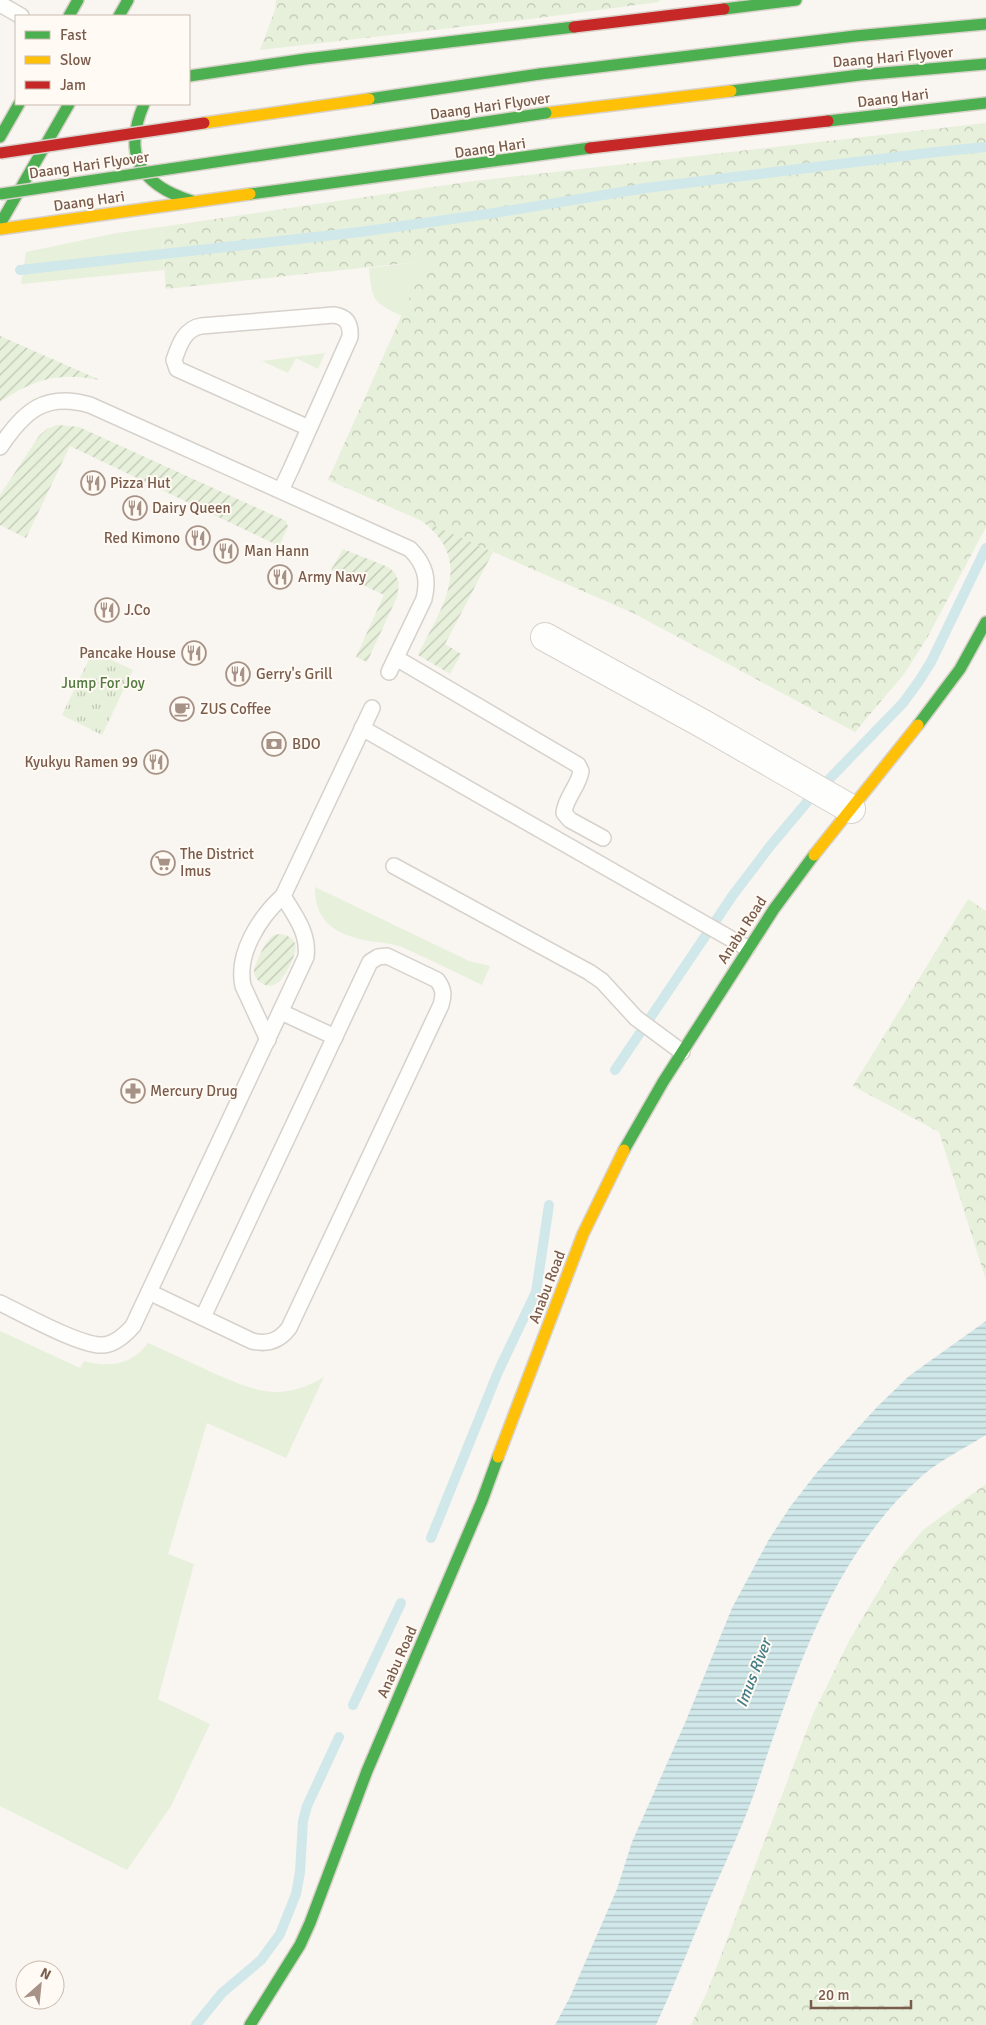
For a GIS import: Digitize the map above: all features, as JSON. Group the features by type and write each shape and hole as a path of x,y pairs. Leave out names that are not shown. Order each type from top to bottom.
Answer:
{"main road":[{"path":"70,15 78,0"},
{"path":"120,15 128,0"},
{"path":"190,76 315,58 796,0"},
{"name":"Daang Hari Flyover","path":"0,153 540,74 845,37 986,24"},
{"name":"Daang Hari Flyover","path":"0,194 546,113 860,75 986,64"},
{"name":"Daang Hari","path":"0,229 639,142 986,104"},
{"path":"0,224 68,105"},
{"path":"143,105 138,114 134,129 134,145 138,163 148,178 161,190 177,198 195,201"},
{"path":"0,111 18,106"},
{"path":"0,137 18,106"},
{"name":"Anabu Road","path":"250,2025 291,1960 310,1923 367,1771 482,1501 534,1359 583,1234 642,1116 747,948 800,872 842,804 942,695 960,669 986,622"}],"street":[{"path":"545,637 842,804"}],"lane":[{"path":"0,4 19,15"},
{"path":"281,490 309,428 350,337 351,329 348,321 341,316 334,315 200,326 186,333 174,360 177,368 309,428"},
{"path":"0,447 7,428 35,408 48,402 76,401 90,405 410,549 418,557 427,578 427,589 389,672"},
{"path":"396,658 578,765 581,775 566,804 564,813 570,820 603,838"},
{"path":"268,1040 243,986 242,968 246,951 261,920 270,907 283,896 372,708"},
{"path":"362,728 747,948"},
{"path":"394,866 602,981 636,1018 682,1052"},
{"path":"0,1303 77,1339 101,1345 115,1341 133,1326 302,968 308,946 301,926 283,896"},
{"path":"148,1292 203,1317 260,1342 275,1341 283,1336 289,1328 441,1005 444,996 443,987 430,974 387,956 378,957 370,962 203,1317"},
{"path":"281,1012 334,1037"}],"green space":[{"path":"276,0 660,0 659,2 530,19 260,50 275,10"},
{"path":"986,123 986,527 927,638 904,674 855,732 633,613 328,480 426,261 166,289 161,227 474,181"},
{"path":"161,227 164,270 21,284 26,252 117,233"},
{"path":"426,261 402,316 375,299 371,287 369,268"},
{"path":"0,336 100,380 72,377 47,379 24,387 0,402"},
{"path":"325,353 318,369 296,358 288,373 262,361"},
{"path":"57,425 79,427 286,521 288,527 279,546 70,446 26,538 0,525 0,495 39,436 47,429"},
{"path":"419,519 493,552 445,644 461,654 450,674 418,655 444,602 449,584 450,567 447,551 437,535"},
{"path":"343,549 388,567 395,573 399,583 397,597 367,662 356,657 384,595 331,570"},
{"name":"Jump For Joy","path":"93,651 133,670 102,735 62,715"},
{"path":"315,887 469,961 490,966 482,985 402,947 353,937 335,929 322,916 318,908"},
{"path":"968,899 986,911 986,1280 939,1132 853,1086"},
{"path":"281,934 288,936 295,943 294,956 278,983 270,986 265,985 257,979 254,969 264,946 271,937"},
{"path":"0,1331 80,1368 84,1361 102,1364 119,1363 135,1356 148,1343 226,1379 254,1389 281,1392 294,1390 324,1377 286,1458 207,1423 168,1554 194,1564 158,1699 210,1724 171,1806 127,1870 0,1806"},
{"path":"986,1484 986,2025 691,2025 707,1992 813,1714 850,1639 896,1562 923,1530"}],"water":[{"name":"Imus River","path":"986,1321 986,1435 929,1470 890,1508 863,1543 840,1581 819,1621 801,1662 734,1844 656,2025 555,2025 570,1997 617,1889 632,1842 685,1723 732,1608 768,1541 790,1507 818,1471 878,1406 909,1376"}],"waterway":[{"path":"20,270 360,232 494,213 646,188 986,147"},
{"path":"615,1070 733,895 771,845 808,801 903,703 919,681 931,662 986,548"},
{"path":"431,1538 498,1372 536,1292 549,1205"},
{"path":"353,1705 401,1603"},
{"path":"196,2025 222,1993 261,1960 280,1934 296,1894 300,1872 303,1821 307,1806 339,1737"}],"traffic: fast":[{"path":"70,15 78,0"},
{"path":"120,15 128,0"},
{"path":"724,9 796,0"},
{"path":"540,74 855,36 986,24"},
{"path":"190,76 306,59 574,27"},
{"path":"731,91 860,75 986,64"},
{"path":"369,99 540,74"},
{"path":"828,121 986,103"},
{"path":"0,137 18,105"},
{"path":"0,224 68,105"},
{"path":"144,105 135,138 136,153 140,166 148,177 159,186 192,201"},
{"path":"0,194 546,113"},
{"path":"250,194 590,148"},
{"path":"918,725 960,669 986,622"},
{"path":"624,1150 663,1082 774,909 814,855"},
{"path":"250,2025 300,1945 310,1923 367,1771 482,1501 498,1457"}],"traffic: slow":[{"path":"546,113 731,91"},
{"path":"204,123 369,99"},
{"path":"0,229 250,194"},
{"path":"814,855 918,725"},
{"path":"498,1457 583,1234 624,1150"}],"traffic: jam":[{"path":"574,27 724,9"},
{"path":"590,148 828,121"},
{"path":"0,153 204,123"}],"place":[{"name":"Pizza Hut","path":"93,483"},
{"name":"Dairy Queen","path":"135,508"},
{"name":"Red Kimono","path":"198,538"},
{"name":"Man Hann","path":"226,551"},
{"name":"Army Navy","path":"280,577"},
{"name":"J.Co","path":"107,610"},
{"name":"Pancake House","path":"194,653"},
{"name":"Gerry's Grill","path":"238,674"},
{"name":"ZUS Coffee","path":"182,709"},
{"name":"BDO","path":"274,744"},
{"name":"Kyukyu Ramen 99","path":"156,762"},
{"name":"The District Imus","path":"163,863"},
{"name":"Mercury Drug","path":"133,1091"}]}
